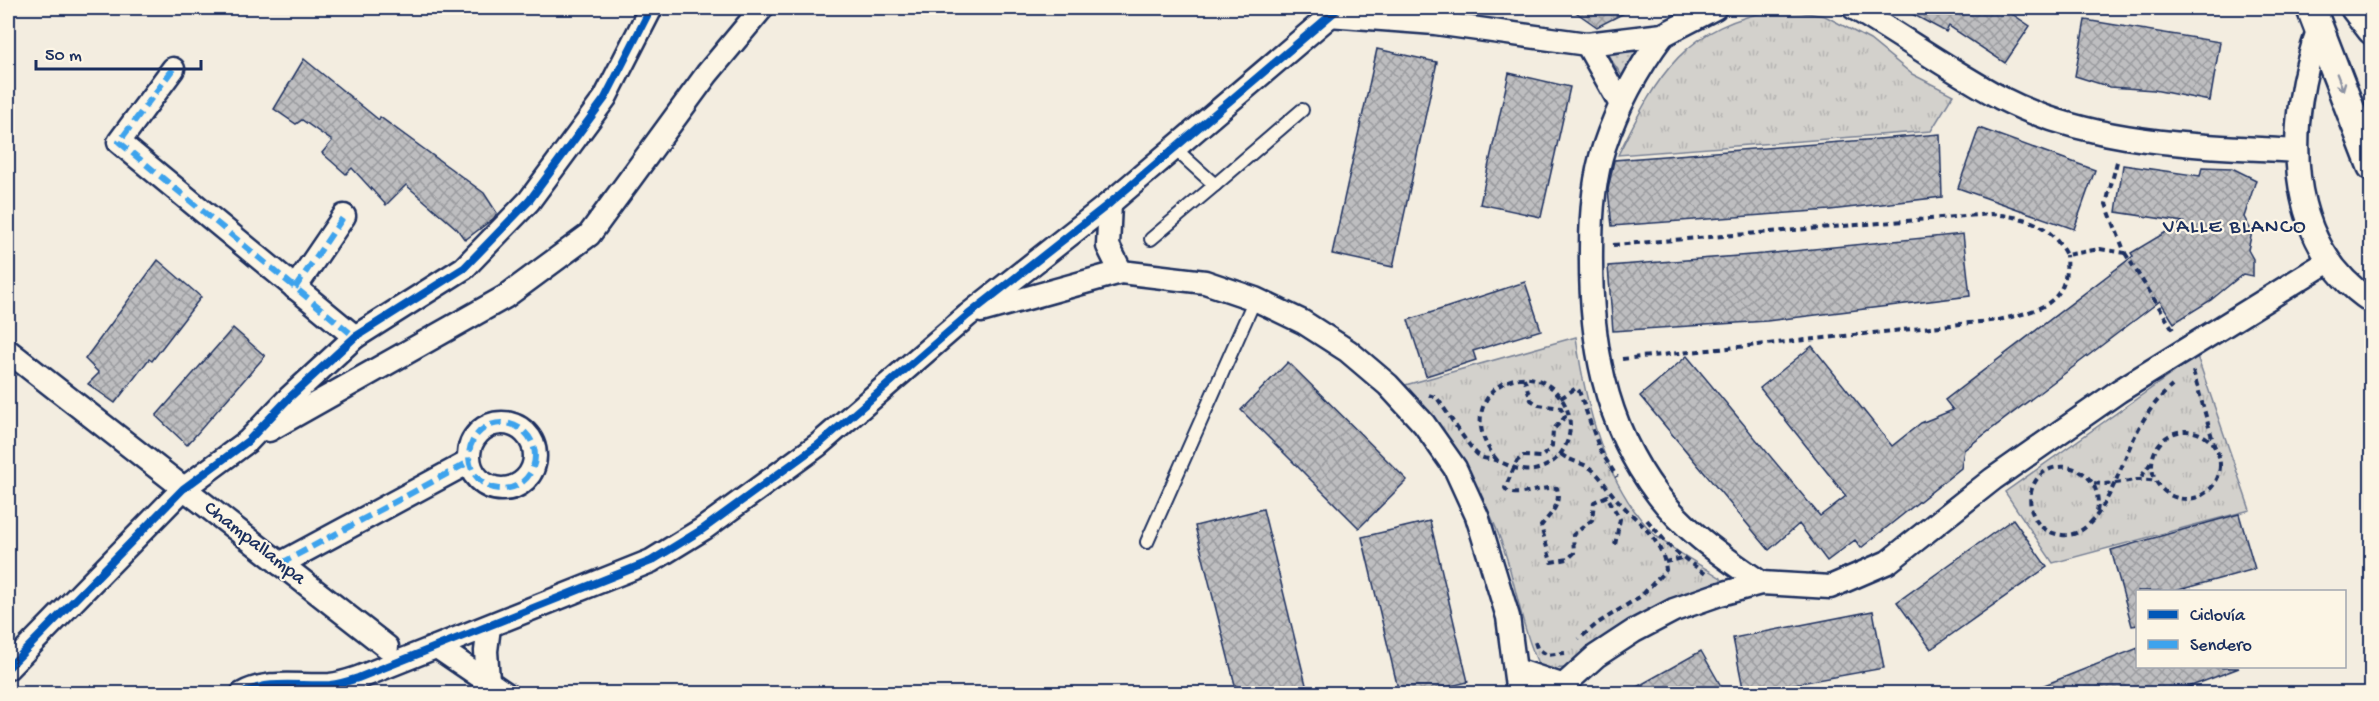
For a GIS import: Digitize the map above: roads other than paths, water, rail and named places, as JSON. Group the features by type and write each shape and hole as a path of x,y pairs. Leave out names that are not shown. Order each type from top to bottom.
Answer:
{"street":[{"path":"248,441 289,398 355,338 464,268 529,201 605,98 651,8"},
{"path":"8,668 183,489 248,441 505,297 589,235 707,74 762,8"},
{"path":"242,693 253,688 277,684 332,685 350,681 651,561 703,529 818,444 968,315 1110,203 1334,11 1435,22 1587,44 1664,35 1715,8"},
{"path":"1854,8 2002,99 2069,124 2144,141 2295,151"},
{"path":"2355,8 2372,30"},
{"path":"2315,18 2297,109 2295,151 2306,208 2327,262 2357,292 2372,302"},
{"path":"2315,18 2369,151"},
{"path":"1664,35 1636,74 1620,103 1603,149 1595,182 1590,301 1598,362 1619,430 1658,495 1702,542 1761,583"},
{"path":"1587,44 1620,103"},
{"path":"173,69 119,142 355,338"},
{"path":"1110,203 1108,246 1121,272"},
{"path":"295,288 344,216"},
{"path":"1516,670 1558,689 1596,656 1634,631 1664,615 1717,594 1761,583 1830,587 1888,562 1993,479 2119,391 2327,262"},
{"path":"968,315 1121,272 1205,282 1255,299 1303,322 1356,358 1388,385 1424,424 1455,468 1477,516 1508,617 1518,693"},
{"name":"Champallampa","path":"8,351 387,647"},
{"path":"280,564 469,462"},
{"path":"489,627 486,651 497,687"},
{"path":"437,647 497,687"}],"lane":[{"path":"1151,239 1302,110"},
{"path":"1174,148 1215,185"},
{"path":"1147,542 1255,299"}],"district":[{"name":"VALLE BLANCO","path":"2235,228"}]}
